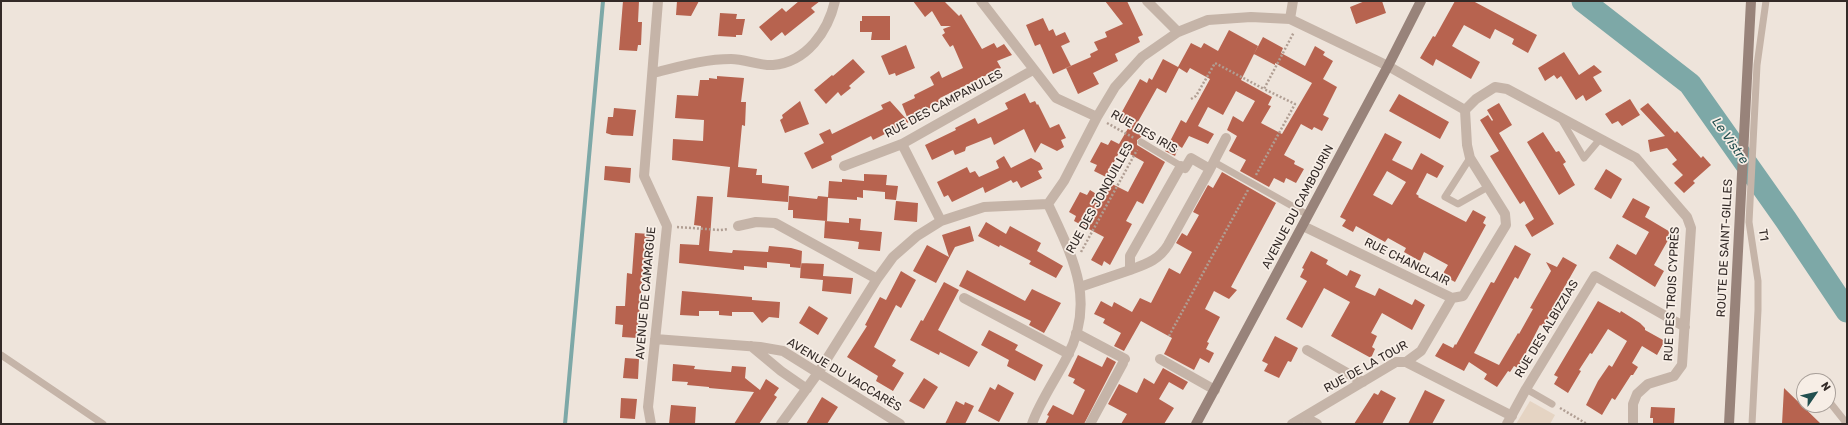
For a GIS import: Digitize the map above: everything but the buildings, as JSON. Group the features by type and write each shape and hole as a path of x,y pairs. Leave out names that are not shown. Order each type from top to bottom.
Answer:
{"street":[{"name":"AVENUE DE CAMARGUE","path":"651,424 648,407 667,226 644,176 658,1"},
{"path":"652,74 701,61 732,59 773,65 797,58 816,42 831,18 835,1"},
{"path":"981,1 1056,98 1096,117"},
{"path":"1147,1 1178,32"},
{"path":"1290,19 1293,1"},
{"name":"AVENUE DU CAMBOURIN","path":"1196,424 1422,1"},
{"name":"ROUTE DE SAINT-GILLES","path":"1729,424 1739,220 1748,128 1751,1"},
{"path":"1048,204 1064,181 1096,117 1114,87 1142,57 1178,32 1208,20 1251,17 1290,19 1388,66 1465,110 1476,99 1495,87 1507,89 1600,139"},
{"name":"RUE DES CAMPANULES","path":"844,166 902,144 1033,70"},
{"name":"RUE CHANCLAIR","path":"1302,226 1452,298 1463,296 1506,225 1505,214 1470,158 1466,145 1465,110"},
{"path":"1080,287 1153,261 1163,254 1226,138"},
{"name":"RUE DES TROIS CYPRÈS","path":"1600,139 1636,158 1687,217 1691,228 1682,365 1674,376 1648,384 1637,394 1633,404 1633,424"},
{"path":"902,144 941,221"},
{"path":"1130,270 1130,256 1181,166 1185,168 1191,158 1212,165"},
{"path":"781,424 818,373 877,279 893,257 917,236 941,221 984,207 1048,204"},
{"path":"1032,424 1069,354 1076,333 1080,311 1080,287 1075,263 1048,204"},
{"path":"738,226 756,222 775,223 877,279"},
{"name":"RUE DES ALBIZZIAS","path":"1509,420 1526,389 1595,276 1685,327"},
{"path":"964,298 1069,354"},
{"name":"RUE DE LA TOUR","path":"1292,424 1396,362 1406,362 1421,351 1452,298"},
{"path":"1076,333 1124,361 1090,424"},
{"name":"AVENUE DU VACCARÈS","path":"656,339 751,346 783,350 900,424"},
{"path":"751,346 807,389"},
{"path":"1307,350 1363,382"},
{"path":"1160,359 1215,390"},
{"path":"1406,362 1509,420"},
{"path":"1304,417 1317,424"}],"lane":[{"name":"T1","path":"1752,424 1758,310 1758,281 1749,222 1748,128 1766,1"},
{"path":"1561,119 1584,158 1600,139"},
{"name":"RUE DES IRIS","path":"1141,142 1181,166"},
{"path":"1470,158 1445,197 1458,204 1488,187"},
{"path":"1212,165 1308,215"},
{"path":"1,355 103,424"},
{"path":"1526,389 1552,404"},
{"path":"1836,410 1847,424"}],"path":[{"path":"1191,99 1196,96 1215,62 1264,88"},
{"name":"RUE DES IRIS","path":"1096,117 1141,142"},
{"name":"RUE DES JONQUILLES","path":"1075,263 1141,142"},
{"path":"667,226 720,230 738,226"},
{"path":"1552,404 1587,424"}],"shaded area":[{"path":"1530,401 1555,415 1550,424 1516,424"}],"waterway":[{"path":"565,424 603,1"},
{"name":"Le Vistre","path":"1583,1 1690,84 1786,220 1847,311"}]}
